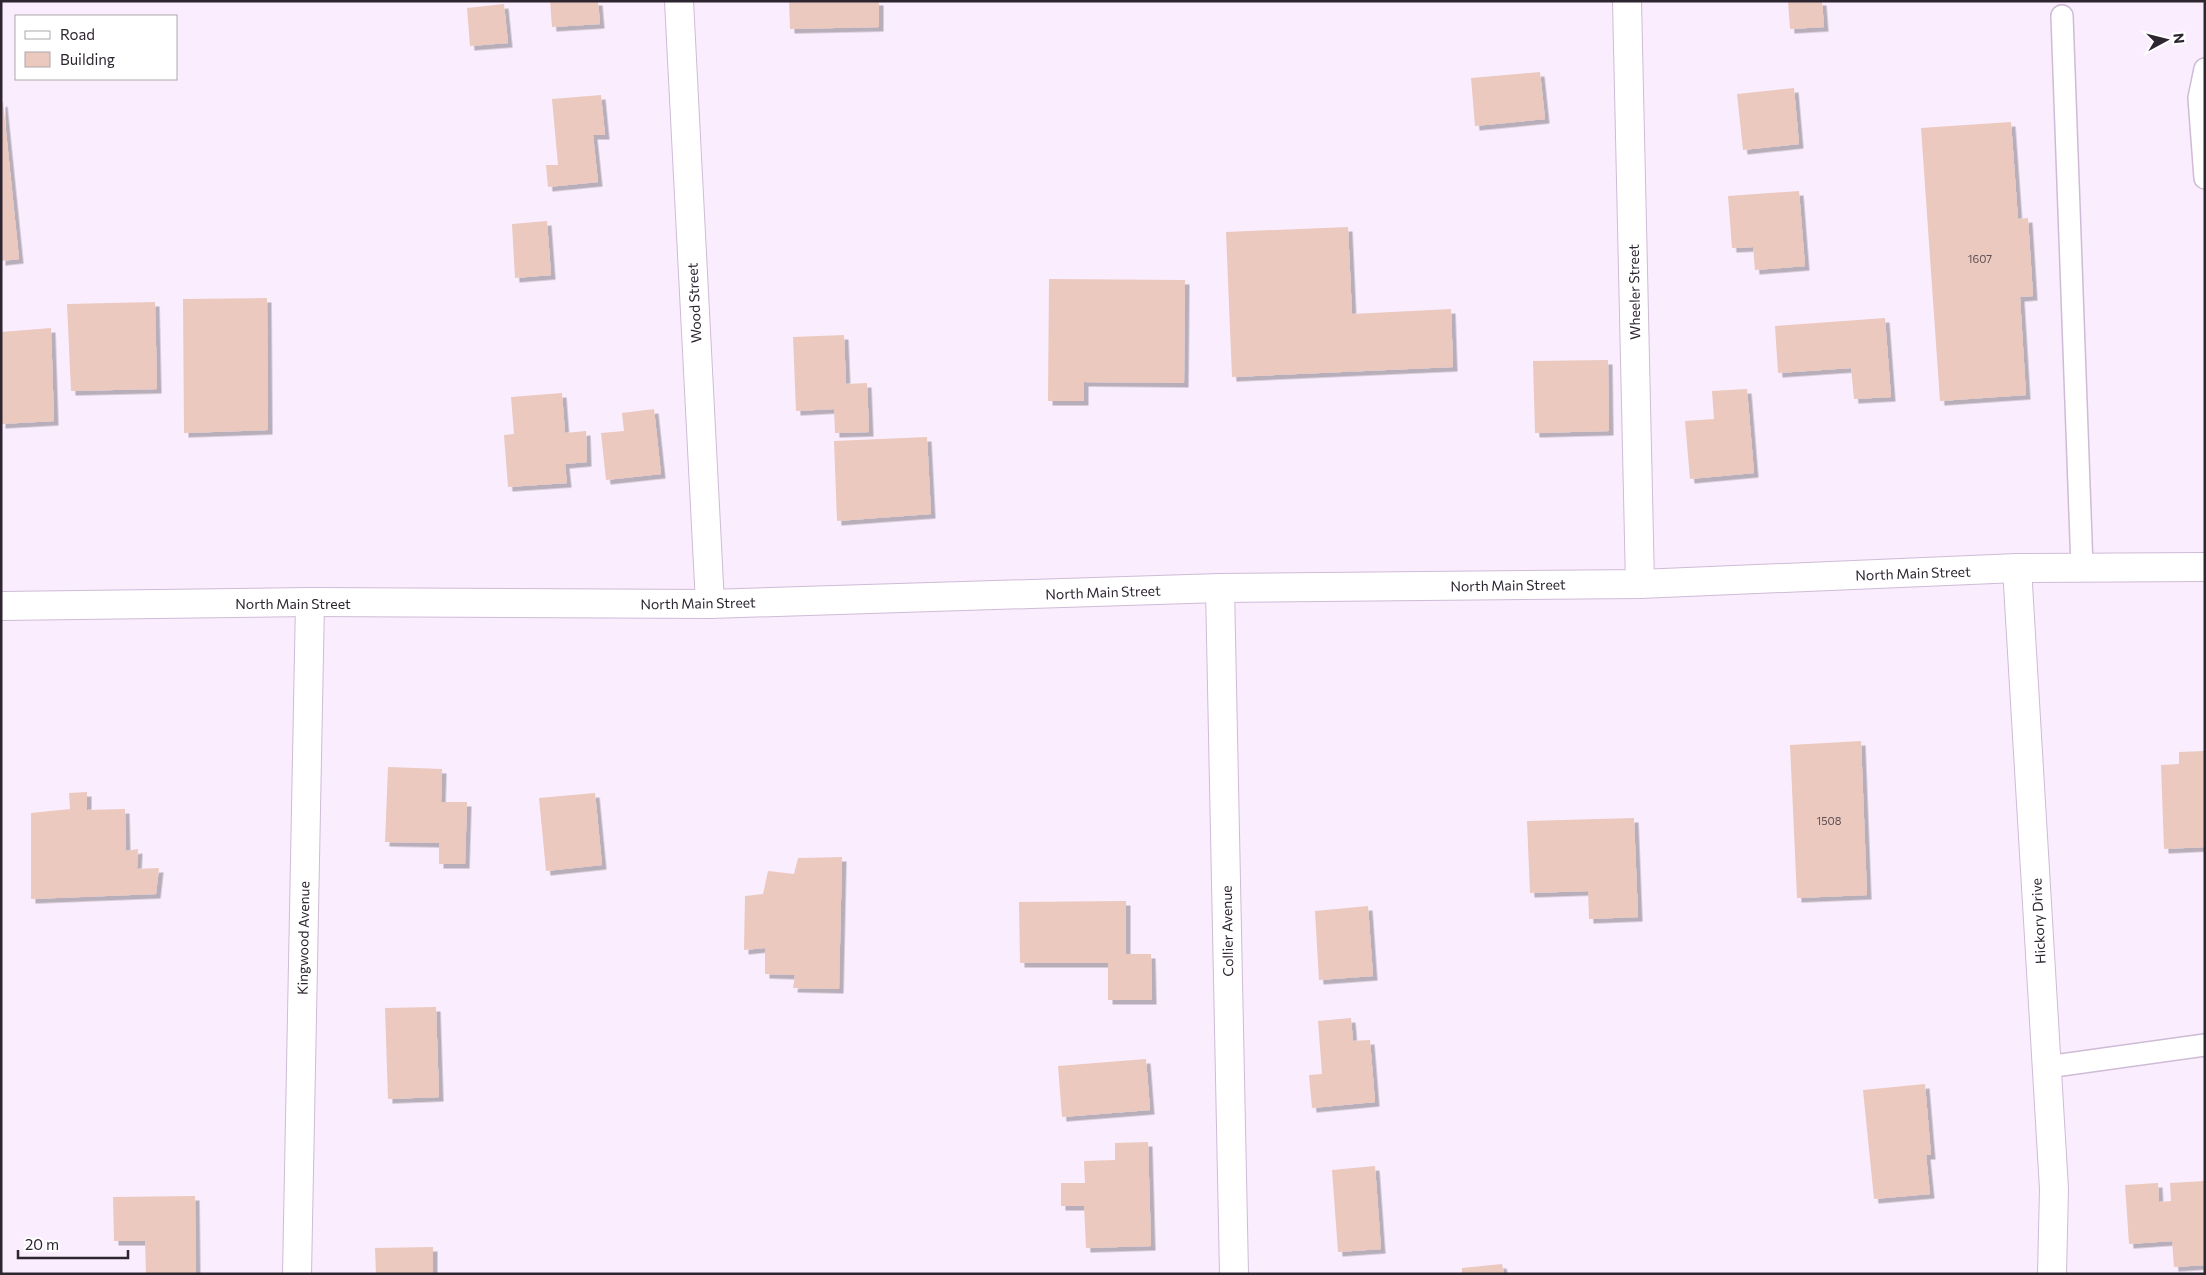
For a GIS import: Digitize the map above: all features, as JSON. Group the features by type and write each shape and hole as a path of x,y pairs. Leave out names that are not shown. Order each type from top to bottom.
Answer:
{"main road":[{"name":"Wood Street","path":"679,1 710,604"},
{"name":"Wheeler Street","path":"1627,1 1640,584"},
{"name":"North Main Street","path":"1,606 310,602 710,604 1220,588 1640,584 2017,568 2205,567"},
{"name":"Hickory Drive","path":"2017,568 2054,1190 2052,1274"},
{"name":"Collier Avenue","path":"1220,588 1234,1274"},
{"name":"Kingwood Avenue","path":"297,1274 310,602"}],"lane":[{"path":"2062,16 2082,568"},
{"path":"2205,69 2199,98 2205,178"},
{"path":"2047,1067 2205,1045"}],"building":[{"path":"550,1 598,1 600,24 552,27"},
{"path":"789,1 879,1 879,27 790,29"},
{"path":"1788,1 1822,1 1824,27 1790,29"},
{"path":"504,4 508,43 470,46 467,8"},
{"path":"1540,72 1545,119 1475,126 1471,78"},
{"path":"1794,88 1799,144 1743,150 1737,94"},
{"path":"601,95 605,135 593,135 598,182 548,187 546,165 558,165 552,99"},
{"path":"3,102 19,259 1,261 1,103"},
{"path":"2011,122 2018,219 2028,218 2033,296 2020,297 2026,395 1940,401 1921,128"},
{"path":"1799,191 1805,266 1755,270 1753,247 1732,248 1728,196"},
{"path":"547,221 551,275 515,278 512,224"},
{"path":"1348,227 1352,314 1451,309 1453,367 1232,377 1226,232"},
{"path":"1049,279 1185,280 1184,383 1084,382 1084,401 1048,401"},
{"path":"267,298 268,430 184,433 183,299"},
{"path":"155,302 157,389 71,391 67,304"},
{"path":"1885,318 1891,397 1854,399 1851,368 1778,373 1775,326"},
{"path":"51,328 54,421 1,424 1,332"},
{"path":"844,335 846,384 867,383 869,432 835,433 834,409 796,411 793,337"},
{"path":"1608,360 1609,431 1535,433 1533,361"},
{"path":"1747,389 1754,473 1690,479 1685,421 1714,419 1712,391"},
{"path":"562,393 565,433 586,431 587,462 565,464 567,483 508,487 504,435 514,434 511,397"},
{"path":"654,409 661,474 606,480 601,433 624,431 622,413"},
{"path":"927,437 931,514 837,521 834,441"},
{"path":"1861,741 1867,895 1797,898 1790,745"},
{"path":"2205,751 2205,847 2164,849 2161,765 2179,764 2179,752"},
{"path":"388,767 442,769 441,802 467,802 465,864 439,864 439,843 385,842"},
{"path":"87,792 87,810 125,809 126,851 138,849 137,869 159,868 156,894 31,899 31,813 70,809 69,793"},
{"path":"595,793 602,865 546,871 539,798"},
{"path":"1634,818 1638,917 1589,919 1588,891 1530,893 1527,821"},
{"path":"842,857 839,989 793,988 795,975 765,974 765,948 744,950 745,896 763,894 768,871 794,874 798,858"},
{"path":"1126,901 1126,954 1151,954 1152,1000 1108,1000 1108,963 1020,963 1019,902"},
{"path":"1368,906 1373,976 1319,980 1315,911"},
{"path":"436,1007 439,1097 388,1099 385,1008"},
{"path":"1351,1018 1353,1041 1370,1040 1375,1102 1312,1108 1309,1075 1322,1074 1318,1021"},
{"path":"1146,1059 1150,1110 1062,1117 1058,1066"},
{"path":"1925,1084 1931,1155 1926,1155 1930,1194 1874,1199 1863,1090"},
{"path":"1148,1142 1151,1246 1086,1248 1084,1206 1061,1206 1061,1183 1085,1183 1084,1161 1115,1160 1115,1143"},
{"path":"1375,1166 1381,1249 1338,1252 1332,1170"},
{"path":"2205,1181 2205,1265 2174,1267 2172,1241 2129,1244 2125,1185 2158,1183 2159,1202 2171,1201 2170,1183"},
{"path":"195,1196 196,1274 146,1274 145,1241 114,1241 113,1197"},
{"path":"433,1247 433,1274 376,1274 375,1248"},
{"path":"1502,1264 1504,1274 1462,1274 1462,1268"}]}
